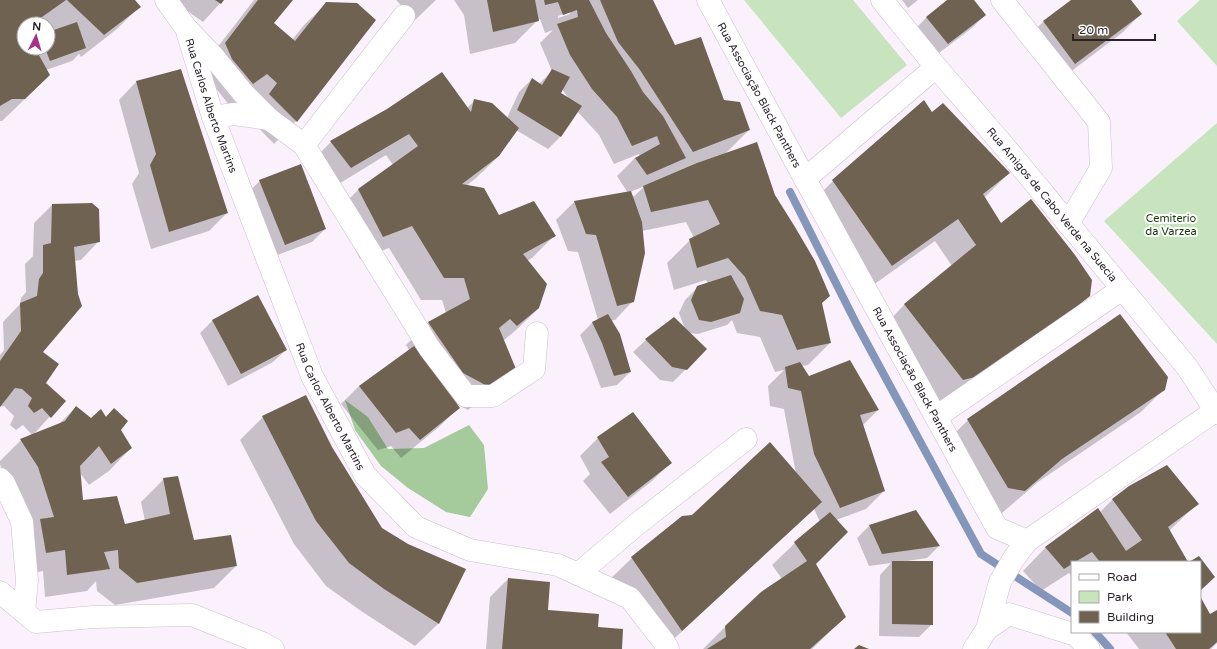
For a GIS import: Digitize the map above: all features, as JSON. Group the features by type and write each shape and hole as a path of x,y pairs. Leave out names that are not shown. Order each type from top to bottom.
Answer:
{"street":[{"name":"Rua Carlos Alberto Martins","path":"166,0 186,28 213,116 312,376 365,475 416,527 470,550 558,565 630,598 668,649"},
{"name":"Rua Associação Black Panthers","path":"708,0 997,528 1020,549"},
{"name":"Rua Amigos de Cabo Verde na Suecia","path":"882,0 936,67 1188,367 1216,412"},
{"path":"1002,0 1099,122 1101,168 1068,224"},
{"path":"304,145 404,16"},
{"path":"186,28 212,55 243,93 269,119 304,145 430,349 466,396 493,396 534,369 537,333"},
{"path":"805,179 936,67"},
{"path":"213,116 234,114 269,119"},
{"path":"936,417 1122,289"},
{"path":"974,649 987,629 1000,582 1020,549 1216,412"},
{"path":"578,574 636,525 746,439"},
{"path":"0,479 4,483 22,522 28,580 24,612"},
{"path":"0,592 36,622 93,617 192,615 262,643 273,649"},
{"path":"987,629 1008,614 1076,635 1089,649"}],"green space":[{"path":"744,0 853,0 907,65 841,118"},
{"path":"1200,0 1217,0 1217,66 1177,21"},
{"name":"Cemiterio da Varzea","path":"1217,123 1217,344 1104,221"},
{"path":"345,400 368,417 388,449 424,448 469,425 484,445 488,489 470,517 446,512 408,488 381,466 355,430"}],"building":[{"path":"0,0 66,0 43,16 16,16 16,56 39,56 50,75 25,99 12,99 0,106"},
{"path":"67,0 135,0 141,7 104,35"},
{"path":"215,0 224,0 221,4"},
{"path":"258,0 293,0 274,23 295,41 326,2 357,3 376,20 297,122 269,94 277,83 267,74 253,84 232,59 225,43"},
{"path":"487,0 535,0 539,21 493,32"},
{"path":"544,0 589,0 606,33 643,92 663,116 686,158 647,175 635,158 660,144 657,136 632,146 617,117 592,89 570,55 557,24 578,17 577,10 563,15 558,2 545,5"},
{"path":"600,0 653,0 675,45 701,37 724,100 740,102 750,130 693,152 640,70 618,42"},
{"path":"947,0 974,0 986,15 948,44 926,17"},
{"path":"1071,0 1131,0 1142,14 1075,64 1043,21"},
{"path":"77,22 86,48 50,61 48,56 56,56 56,29"},
{"path":"181,69 228,213 169,232 150,165 156,154 136,81"},
{"path":"552,69 570,77 561,93 582,106 561,137 517,110 532,78 542,85"},
{"path":"442,72 471,112 474,99 492,103 519,128 499,156 462,184 484,188 499,215 534,201 556,236 523,254 547,284 539,308 517,326 510,319 499,328 516,369 491,388 463,373 428,322 470,299 464,278 444,278 412,226 383,237 358,189 418,146 409,134 351,168 330,141 387,109"},
{"path":"924,100 932,112 943,103 1010,173 983,194 1001,223 1031,199 1075,255 1092,280 1090,296 995,372 963,380 904,304 976,245 958,219 892,266 832,180"},
{"path":"757,142 775,195 815,261 830,296 822,303 831,343 797,350 782,315 760,311 745,277 728,258 697,268 689,239 720,224 708,200 651,212 643,186 697,163"},
{"path":"301,164 326,229 285,245 259,180"},
{"path":"631,191 642,222 645,253 634,302 617,306 596,235 586,234 574,201"},
{"path":"92,203 99,209 100,242 74,247 78,294 82,306 43,352 59,364 46,383 66,401 51,418 42,408 34,413 28,406 32,398 22,389 15,388 0,407 0,361 21,331 20,303 37,296 39,279 43,273 43,245 51,243 52,204"},
{"path":"731,275 744,299 740,313 711,322 699,320 691,300 697,286"},
{"path":"258,295 287,350 241,374 212,320"},
{"path":"608,314 620,334 631,372 614,376 602,343 592,322"},
{"path":"1120,314 1168,377 1165,390 1062,459 1025,491 1008,488 967,419"},
{"path":"674,317 707,349 687,370 672,367 645,339"},
{"path":"414,346 460,408 420,440 409,428 396,433 359,386"},
{"path":"850,360 879,410 860,415 885,491 840,508 814,454 801,391 788,388 785,367 800,362 809,376"},
{"path":"306,395 332,447 382,528 408,544 466,569 439,624 384,589 349,563 316,521 262,416"},
{"path":"76,406 91,418 101,409 106,417 114,408 128,421 121,430 132,448 111,464 99,446 80,466 83,500 117,496 125,524 170,514 163,478 178,476 194,540 231,535 237,566 137,583 119,568 118,550 104,552 110,569 67,575 65,550 46,553 40,519 54,517 38,467 20,439 65,421"},
{"path":"633,412 672,463 628,497 601,462 609,457 597,437"},
{"path":"770,442 822,502 682,631 631,557 682,516 692,515"},
{"path":"1167,465 1199,504 1168,527 1187,561 1099,561 1092,552 1077,561 1071,561 1071,565 1064,569 1045,547 1098,508 1126,551 1142,540 1112,499 1129,486"},
{"path":"916,510 940,546 882,554 869,525"},
{"path":"830,512 848,532 816,564 846,617 810,649 707,649 726,637 725,626 761,592 807,561 794,542"},
{"path":"1199,556 1215,577 1201,590 1201,561 1191,561"},
{"path":"892,561 933,561 933,625 892,624"},
{"path":"508,578 550,582 548,610 599,614 598,627 623,629 622,649 502,649"},
{"path":"1201,598 1210,614 1217,610 1217,642 1209,649 1176,649 1166,633 1201,633"},
{"path":"859,645 869,649 854,649"}],"waterway":[{"path":"790,192 857,325 981,554 1071,612"},
{"path":"1096,633 1110,649"}]}
